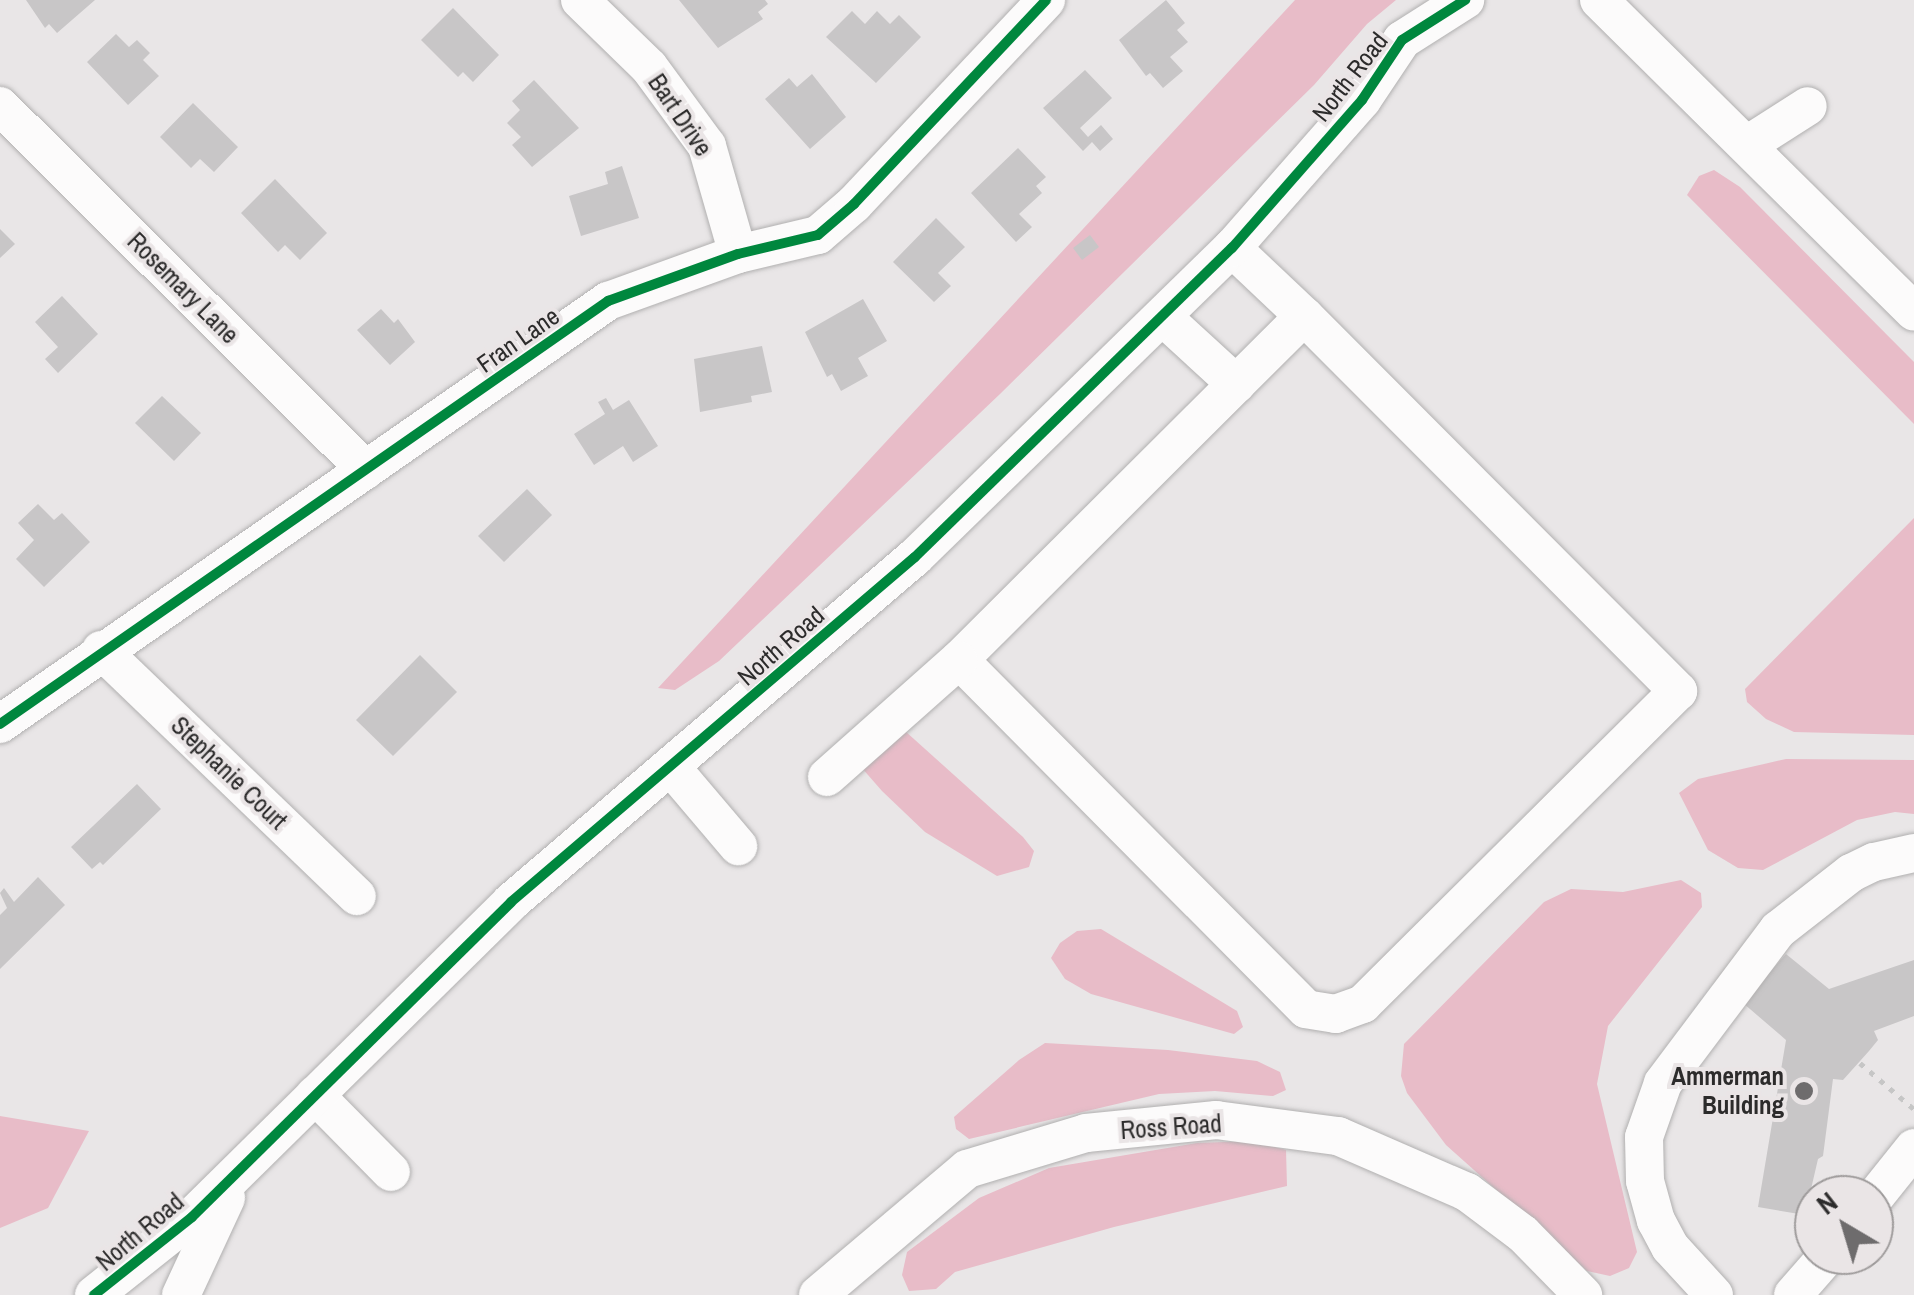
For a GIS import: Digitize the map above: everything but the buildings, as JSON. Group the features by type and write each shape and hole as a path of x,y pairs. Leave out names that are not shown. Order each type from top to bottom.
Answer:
{"street":[{"name":"Bart Drive","path":"580,0 649,67 707,146 738,254"},
{"name":"Fran Lane","path":"0,724 101,650 608,301 738,254 818,235 854,204 1046,0"},
{"name":"North Road","path":"94,1295 156,1250 512,902 915,557 1232,248 1362,100 1402,40 1466,0"},
{"path":"1598,0 1912,304"},
{"name":"Rosemary Lane","path":"0,106 366,470"},
{"path":"1758,156 1808,106"},
{"path":"958,660 1306,1009 1319,1014 1336,1014 1363,1004 1678,691 1232,248"},
{"path":"826,777 958,660 1304,316"},
{"path":"1164,318 1236,384"},
{"name":"Stephanie Court","path":"101,650 358,896"},
{"path":"671,767 738,846"},
{"path":"1714,1295 1670,1247 1656,1221 1645,1182 1644,1137 1663,1083 1778,930 1851,873 1874,862 1914,853"},
{"path":"315,1095 391,1172"},
{"name":"Ross Road","path":"818,1295 845,1268 967,1169 1086,1134 1216,1120 1338,1136 1467,1192 1524,1234 1583,1295"},
{"path":"1892,1175 1914,1148"},
{"name":"North Road","path":"181,1295 194,1258 242,1169"},
{"path":"1794,1295 1811,1275"}],"path":[{"path":"1860,1064 1914,1109"}],"shaded area":[{"path":"1295,0 1396,0 1367,24 1314,85 1000,394 719,661 675,690 658,688"},
{"path":"1714,170 1740,187 1914,362 1914,424 1687,195 1699,176"},
{"path":"1914,518 1914,735 1794,732 1766,719 1747,702 1745,689"},
{"path":"885,713 1023,837 1034,851 1029,867 997,876 925,832 882,791 861,767"},
{"path":"1786,759 1914,760 1914,814 1895,812 1857,820 1763,870 1738,868 1708,850 1679,793 1698,779"},
{"path":"1681,880 1701,893 1702,907 1608,1026 1597,1084 1637,1252 1629,1268 1610,1276 1587,1271 1446,1145 1407,1093 1401,1076 1404,1044 1544,902 1571,889 1623,892"},
{"path":"1101,929 1237,1011 1243,1027 1234,1034 1091,994 1065,979 1051,958 1060,943 1077,931"},
{"path":"1045,1043 1168,1050 1257,1061 1280,1072 1286,1090 1273,1096 1215,1091 1159,1094 969,1139 956,1129 954,1117 1019,1060"},
{"path":"0,1116 89,1131 48,1208 0,1228"},
{"path":"1253,1141 1286,1150 1287,1186 1114,1227 955,1272 936,1289 909,1291 902,1275 907,1252 979,1198 1049,1168 1197,1143"}],"cycle path":[{"path":"0,724 608,301 738,254 818,235 854,204 1046,0"},
{"path":"94,1295 192,1217 511,902 915,557 1232,248 1362,100 1402,40 1465,0"}],"place":[{"name":"Ammerman Building","path":"1804,1091"}]}
